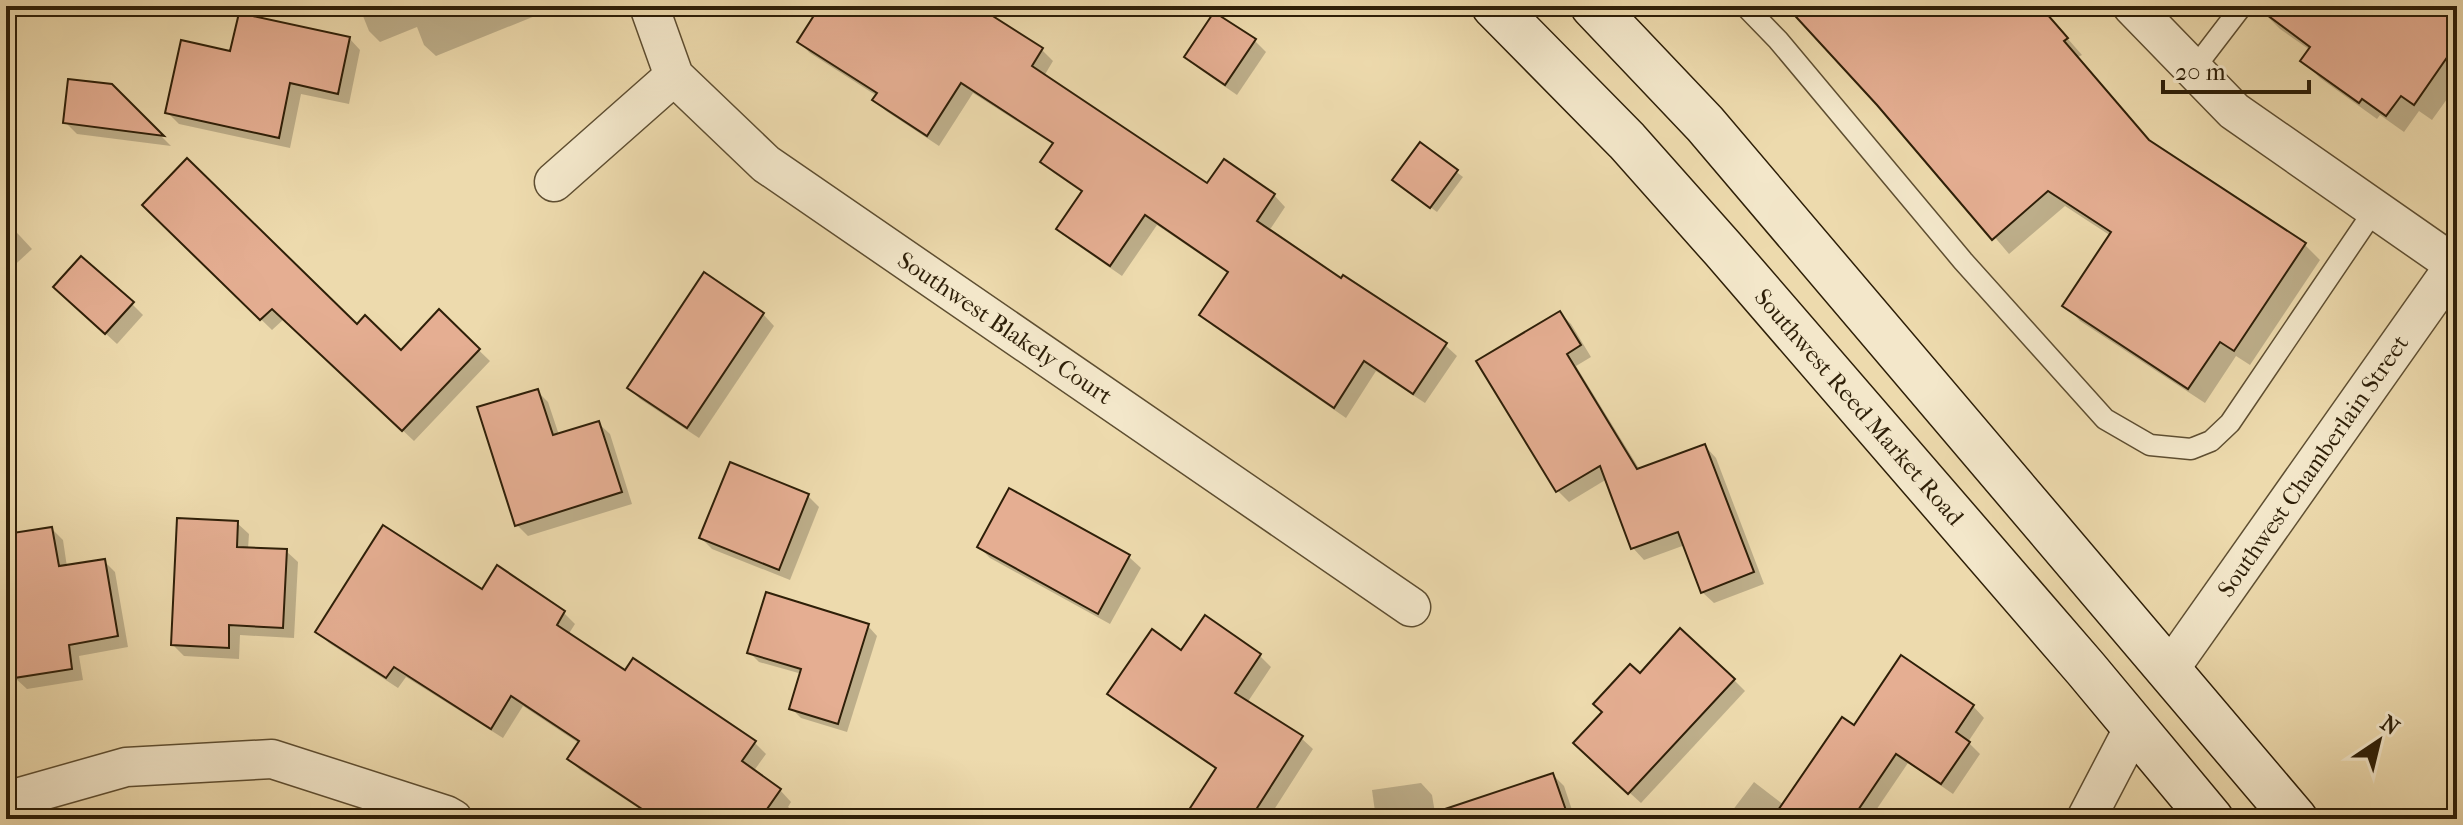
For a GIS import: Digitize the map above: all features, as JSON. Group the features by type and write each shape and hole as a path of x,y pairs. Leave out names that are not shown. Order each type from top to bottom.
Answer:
{"main road":[{"name":"Southwest Reed Market Road","path":"1494,6 1627,141 1723,249 2211,819"},
{"path":"1593,6 1705,124 2295,819"}],"street":[{"name":"Southwest Blakely Court","path":"649,6 674,76 766,164 1411,607"},
{"path":"2132,6 2234,111 2456,263"},
{"path":"554,182 674,76"},
{"name":"Southwest Chamberlain Street","path":"2169,670 2456,263"},
{"path":"2086,819 2134,727"},
{"path":"6,801 126,767 272,759 453,819"}],"lane":[{"path":"1745,6 1778,40 1963,261 2105,419 2150,445 2191,449 2211,441 2230,423 2375,209"},
{"path":"2193,70 2242,6"}],"building":[{"path":"820,6 977,6 1043,48 1032,66 1207,183 1224,159 1275,194 1257,221 1341,278 1343,275 1447,343 1413,394 1364,361 1334,408 1199,315 1228,272 1145,215 1110,266 1056,229 1082,191 1040,162 1053,143 961,83 927,136 872,100 877,93 797,42"},
{"path":"1786,6 2040,6 2068,38 2064,41 2149,140 2306,243 2234,351 2220,342 2188,389 2062,306 2111,232 2048,191 1992,240 1877,105"},
{"path":"2255,6 2457,6 2457,43 2414,105 2401,96 2386,116 2362,99 2359,103 2300,61 2310,47"},
{"path":"1214,12 1256,39 1225,85 1184,57"},
{"path":"239,13 350,37 338,94 290,83 279,138 165,113 181,40 230,51"},
{"path":"68,79 112,84 164,136 63,123"},
{"path":"1420,142 1458,170 1430,208 1392,180"},
{"path":"187,158 357,324 365,315 401,350 439,309 480,349 402,431 272,309 260,320 142,205"},
{"path":"81,256 134,302 105,334 53,287"},
{"path":"704,272 764,313 687,428 627,388"},
{"path":"1560,311 1581,345 1567,354 1637,469 1705,444 1754,572 1701,593 1678,532 1631,549 1600,466 1556,492 1476,361"},
{"path":"538,389 553,435 599,421 622,492 515,526 477,407"},
{"path":"730,462 809,494 779,570 699,538"},
{"path":"1009,488 1130,555 1098,614 977,547"},
{"path":"177,518 238,521 237,547 287,549 283,628 229,625 229,648 171,645"},
{"path":"383,525 482,589 497,565 565,611 557,625 625,670 633,658 756,741 742,761 781,789 760,819 657,819 567,759 579,741 511,696 491,729 394,667 386,678 315,632"},
{"path":"52,527 59,566 105,559 118,636 69,645 72,669 14,678 6,633 6,534"},
{"path":"766,592 869,624 838,724 789,709 801,669 747,653"},
{"path":"1205,615 1261,654 1235,693 1303,736 1250,819 1183,819 1216,768 1107,694 1152,629 1181,650"},
{"path":"1680,628 1735,679 1628,794 1573,743 1602,712 1593,704 1630,664 1640,673"},
{"path":"1901,655 1974,705 1956,732 1970,742 1941,784 1896,754 1852,819 1772,819 1842,717 1854,725"},
{"path":"1553,773 1569,819 1437,819 1436,812"}]}
